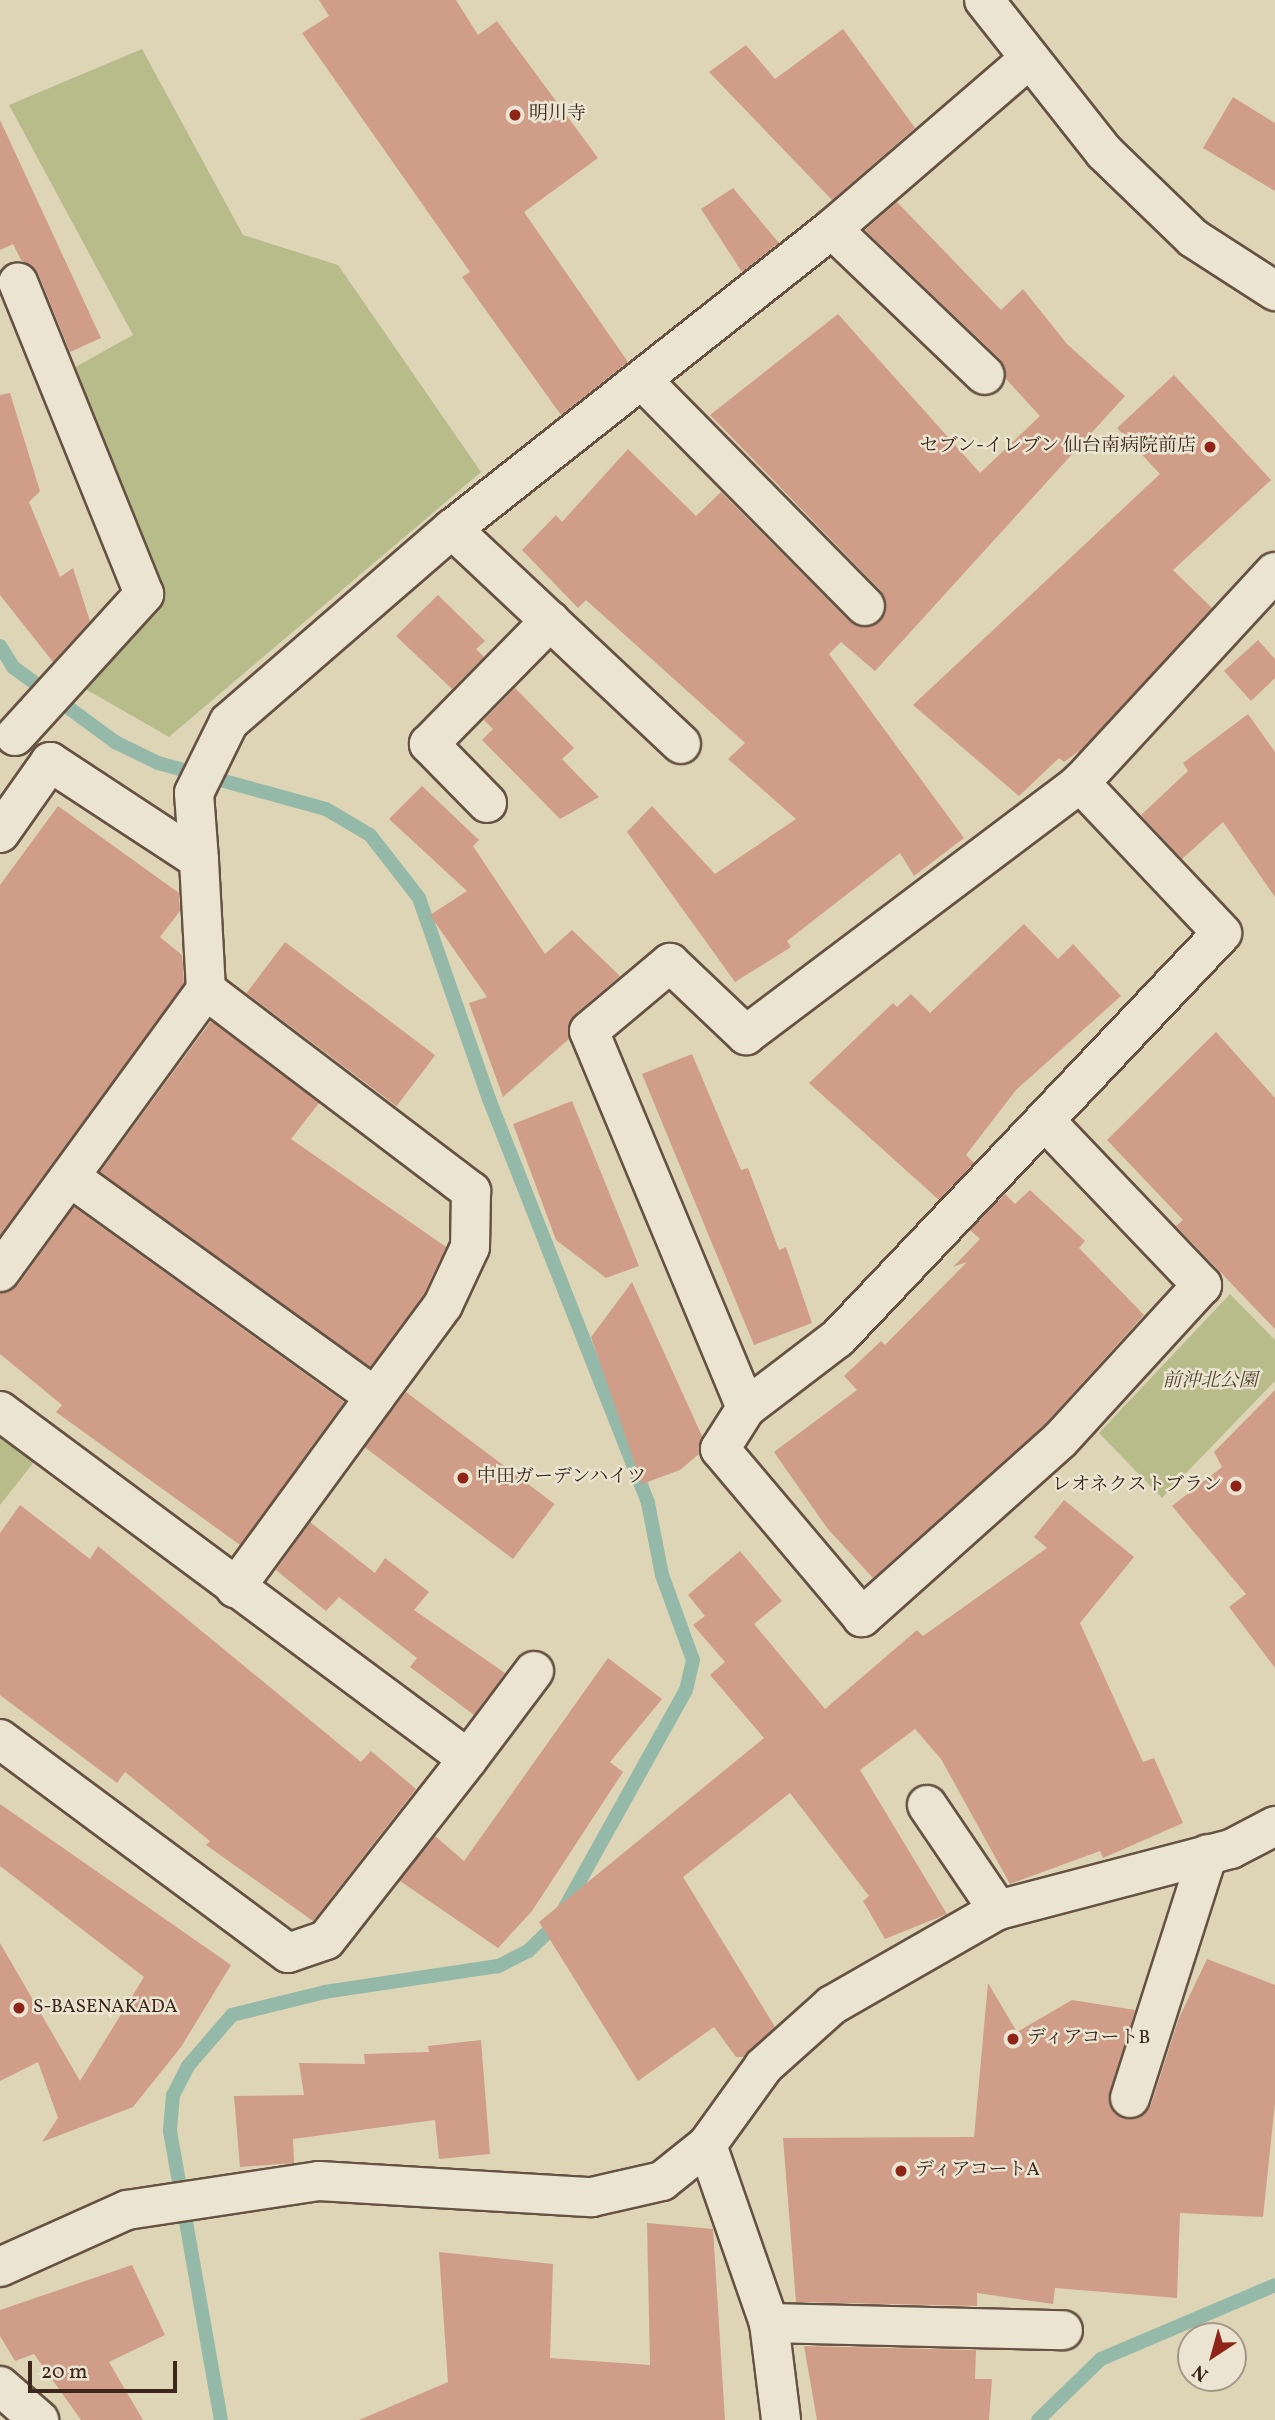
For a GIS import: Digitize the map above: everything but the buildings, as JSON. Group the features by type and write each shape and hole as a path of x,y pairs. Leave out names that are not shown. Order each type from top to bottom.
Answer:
{"street":[{"path":"984,0 1028,60 1104,152 1193,238 1275,292"},
{"path":"0,1272 206,990 194,793 212,749 229,722 452,530 832,229 1028,60"},
{"path":"832,229 985,375"},
{"path":"18,282 144,594 63,685 16,725 50,762 199,860"},
{"path":"643,381 865,606"},
{"path":"452,530 681,744"},
{"path":"747,1408 589,1031 670,963 747,1035 1080,783 1275,572"},
{"path":"487,803 429,744 550,621"},
{"path":"0,833 50,762"},
{"path":"1046,1122 1202,1285 1060,1440 862,1617 720,1449 747,1408 838,1338 1046,1122 1222,933 1080,783"},
{"path":"206,990 471,1191 470,1247 454,1282 235,1588"},
{"path":"70,1177 374,1397"},
{"path":"0,1411 468,1759"},
{"path":"0,1739 288,1953 326,1940 534,1671"},
{"path":"927,1805 998,1910"},
{"path":"0,2267 127,2210 164,2203 206,2201 319,2181 592,2197 662,2181 707,2146 764,2066 832,2005 998,1910 1208,1854 1275,1826"},
{"path":"1130,2098 1208,1854"},
{"path":"707,2146 769,2323 781,2420"},
{"path":"769,2323 1063,2330"},
{"path":"0,2386 38,2420"}],"green space":[{"path":"142,49 243,235 338,265 481,472 169,737 82,687 162,590 70,370 133,335 9,105"},
{"name":"前沖北公園","path":"1230,1294 1275,1340 1275,1381 1162,1498 1099,1433"},
{"path":"0,1436 34,1462 0,1505"}],"waterway":[{"path":"0,646 13,667 115,742 158,763 326,809 370,835 419,898 489,1099 648,1503 662,1575 693,1660 686,1690 556,1924 528,1951 498,1966 325,1992 232,2015 188,2066 173,2095 170,2131 221,2420"},
{"path":"1038,2420 1101,2359 1275,2285"}],"place":[{"name":"明川寺","path":"515,115"},
{"name":"セブン-イレブン 仙台南病院前店","path":"1210,447"},
{"name":"中田ガーデンハイツ","path":"463,1478"},
{"name":"レオネクストブラン","path":"1236,1486"},
{"name":"S-BASENAKADA","path":"19,2008"},
{"name":"ディアコートB","path":"1013,2039"},
{"name":"ディアコートA","path":"901,2171"}]}
